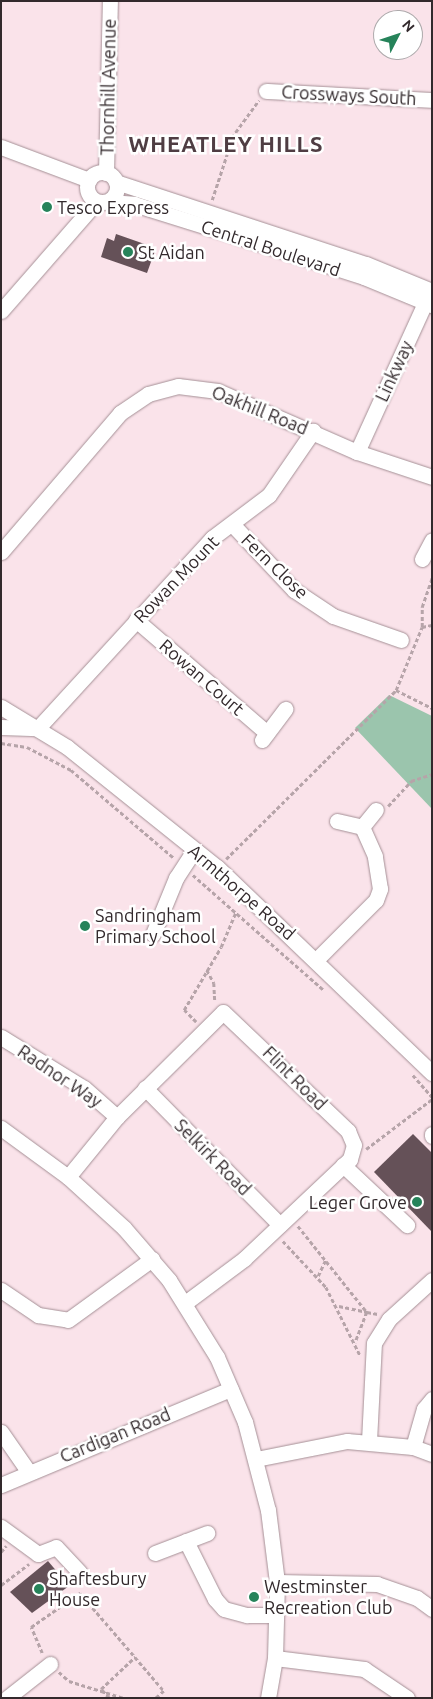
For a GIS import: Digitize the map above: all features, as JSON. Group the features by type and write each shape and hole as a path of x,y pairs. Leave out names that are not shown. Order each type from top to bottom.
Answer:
{"street":[{"name":"Thornhill Avenue","path":"110,1 111,177"},
{"name":"Crossways South","path":"266,91 432,100"},
{"path":"1,147 89,180 111,177 116,193 102,202 1,311"},
{"name":"Central Boulevard","path":"111,177 207,213 279,243 430,297"},
{"path":"89,180 88,195 102,202"},
{"name":"Central Boulevard","path":"102,202 134,204 279,243"},
{"name":"Linkway","path":"357,452 430,297"},
{"name":"Oakhill Road","path":"1,552 120,413 148,394 178,386 200,386 313,431 357,452 432,478"},
{"name":"Rowan Mount","path":"38,728 212,538 269,495 313,431"},
{"name":"Fern Close","path":"232,524 294,590 333,616 401,640"},
{"path":"422,560 432,540"},
{"name":"Rowan Court","path":"136,620 264,737 284,709"},
{"name":"Armthorpe Road","path":"1,707 38,728 217,867 317,958 432,1073"},
{"path":"1,727 38,728"},
{"path":"362,828 376,810"},
{"path":"317,958 376,900 380,889 375,856 362,828 337,821"},
{"path":"153,934 184,867 194,850"},
{"name":"Flint Road","path":"210,1025 229,1013 348,1131 354,1145 346,1162"},
{"path":"68,1177 118,1117 210,1025"},
{"name":"Radnor Way","path":"1,1036 84,1088 118,1117"},
{"name":"Selkirk Road","path":"146,1088 281,1224"},
{"path":"1,1128 68,1177 152,1259 185,1303 231,1390 256,1459 268,1510 276,1582 275,1658 268,1698"},
{"path":"185,1303 281,1224 346,1162 406,1225"},
{"path":"1,1290 38,1315 49,1320 68,1320 152,1259"},
{"path":"369,1441 371,1379 380,1330 432,1280"},
{"name":"Cardigan Road","path":"1,1485 28,1471 231,1390"},
{"path":"412,1447 424,1409 432,1399"},
{"path":"1,1432 28,1471"},
{"path":"256,1459 328,1443 369,1441 412,1447 432,1454"},
{"path":"1,1527 38,1554 56,1547 80,1573"},
{"path":"155,1553 206,1533"},
{"path":"186,1541 215,1599 224,1609 240,1615 276,1615"},
{"path":"276,1582 377,1584 418,1598 432,1609"},
{"path":"275,1658 364,1669 407,1698"},
{"path":"8,1698 50,1664"}],"path":[{"path":"207,213 227,154 224,148 266,91"},
{"path":"217,867 396,690 422,627 422,607 432,578"},
{"path":"422,627 432,625"},
{"path":"396,690 432,708"},
{"path":"1,743 27,747 71,770 329,995"},
{"path":"376,810 386,809 411,781 432,774"},
{"path":"207,970 214,983 210,1025 184,1010 207,970 236,912"},
{"path":"346,1162 432,1098 406,1068"},
{"path":"281,1224 326,1259 367,1312"},
{"path":"281,1224 338,1306 371,1379"},
{"path":"318,1276 326,1259"},
{"path":"338,1306 378,1314 380,1330"},
{"path":"354,1344 367,1312"},
{"path":"1,1585 38,1554"},
{"path":"124,1698 101,1689 69,1681 50,1664 34,1641 31,1626 80,1593 164,1692 156,1698"},
{"path":"101,1689 135,1657"},
{"path":"101,1689 109,1698"}],"green space":[{"path":"389,695 432,716 432,809 355,728"}],"building":[{"name":"St Aidan","path":"116,234 156,248 147,273 101,257 107,238 114,241"},
{"name":"Leger Grove","path":"413,1134 432,1153 432,1232 374,1172"},
{"name":"Shaftesbury House","path":"48,1561 69,1586 32,1613 10,1592"}],"place":[{"name":"Tesco Express","path":"47,207"},
{"name":"St Aidan","path":"128,252"},
{"name":"Sandringham Primary School","path":"85,926"},
{"name":"Leger Grove","path":"417,1202"},
{"name":"Shaftesbury House","path":"39,1589"},
{"name":"Westminster Recreation Club","path":"254,1597"}],"district":[{"name":"WHEATLEY HILLS","path":"226,144"}]}
